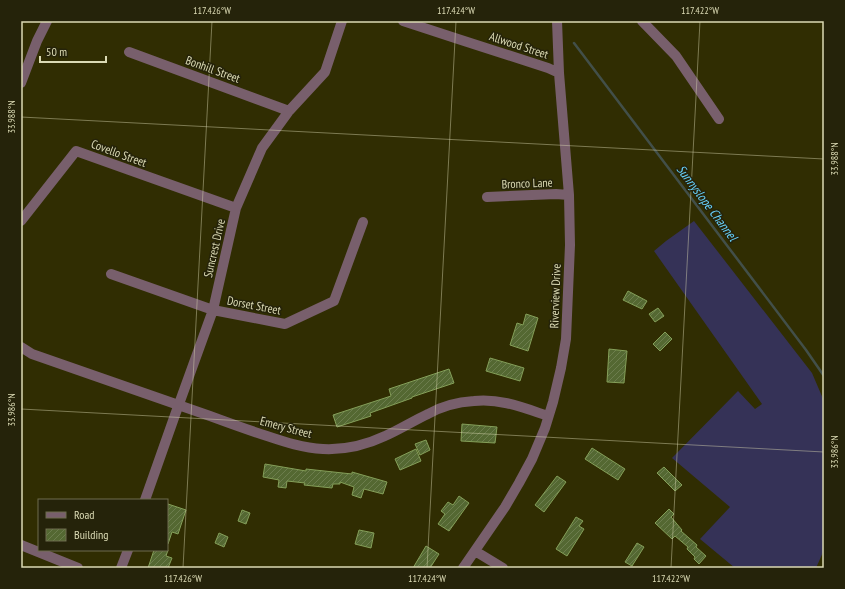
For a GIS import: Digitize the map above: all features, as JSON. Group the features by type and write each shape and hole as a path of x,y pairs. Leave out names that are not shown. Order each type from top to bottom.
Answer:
{"street":[{"path":"21,83 37,41 47,21"},
{"name":"Suncrest Drive","path":"145,499 213,310 236,208 262,148 289,111 325,72 342,21"},
{"name":"Allwood Street","path":"403,21 548,68 559,73"},
{"name":"Riverview Drive","path":"463,568 504,507 532,459 545,428 562,368 566,339 570,245 569,195 556,21"},
{"path":"642,21 676,56 719,119"},
{"name":"Bonhill Street","path":"129,52 289,111"},
{"name":"Covello Street","path":"21,221 76,152 236,208"},
{"name":"Bronco Lane","path":"486,197 556,194 569,195"},
{"name":"Dorset Street","path":"111,274 213,310 285,324 334,301 363,222"},
{"name":"Emery Street","path":"21,347 32,354 305,447 324,449 342,448 366,443 384,437 428,413 445,406 460,403 494,401 511,404 548,416"},
{"path":"21,545 78,568"},
{"path":"121,568 128,551"},
{"path":"475,551 503,568"}],"shaded area":[{"path":"694,221 812,373 824,401 824,550 816,568 735,568 700,539 730,507 672,458 738,391 755,409 762,404 654,251"}],"building":[{"path":"628,291 647,301 642,309 623,300"},
{"path":"658,308 664,316 655,322 649,314"},
{"path":"526,314 538,318 528,351 510,345 517,323 523,325"},
{"path":"665,332 672,339 660,351 653,344"},
{"path":"609,349 627,351 624,383 607,382"},
{"path":"490,358 524,368 520,381 486,371"},
{"path":"449,369 454,383 412,397 370,413 371,416 337,427 333,415 391,396 389,389"},
{"path":"462,424 497,427 495,443 461,441"},
{"path":"426,440 430,450 420,455 415,444"},
{"path":"592,448 625,469 618,480 585,459"},
{"path":"416,449 421,461 400,470 395,459"},
{"path":"265,464 306,471 306,469 352,474 352,472 387,482 383,494 364,489 361,498 352,495 354,487 340,482 340,484 333,484 332,488 304,485 305,483 287,481 286,488 278,487 279,480 263,477"},
{"path":"664,467 682,485 675,491 657,473"},
{"path":"557,476 566,482 544,512 535,505"},
{"path":"459,496 469,503 449,531 438,524 445,514 441,511 448,502 453,505"},
{"path":"168,504 186,510 178,534 172,532 168,544"},
{"path":"669,509 674,514 671,517 682,530 681,531 697,545 696,547 706,556 699,564 694,559 695,557 687,549 688,547 675,536 672,539 655,523"},
{"path":"242,510 250,513 246,524 238,521"},
{"path":"576,517 583,521 579,526 584,529 567,556 556,549"},
{"path":"359,530 374,533 371,548 355,544"},
{"path":"219,533 228,537 224,547 215,543"},
{"path":"637,543 644,547 632,566 625,562"},
{"path":"426,546 439,554 430,568 413,568"},
{"path":"154,551 168,551 166,556 172,558 168,568 148,568"}],"waterway":[{"name":"Sunnyslope Channel","path":"574,43 806,350 824,376"}]}
